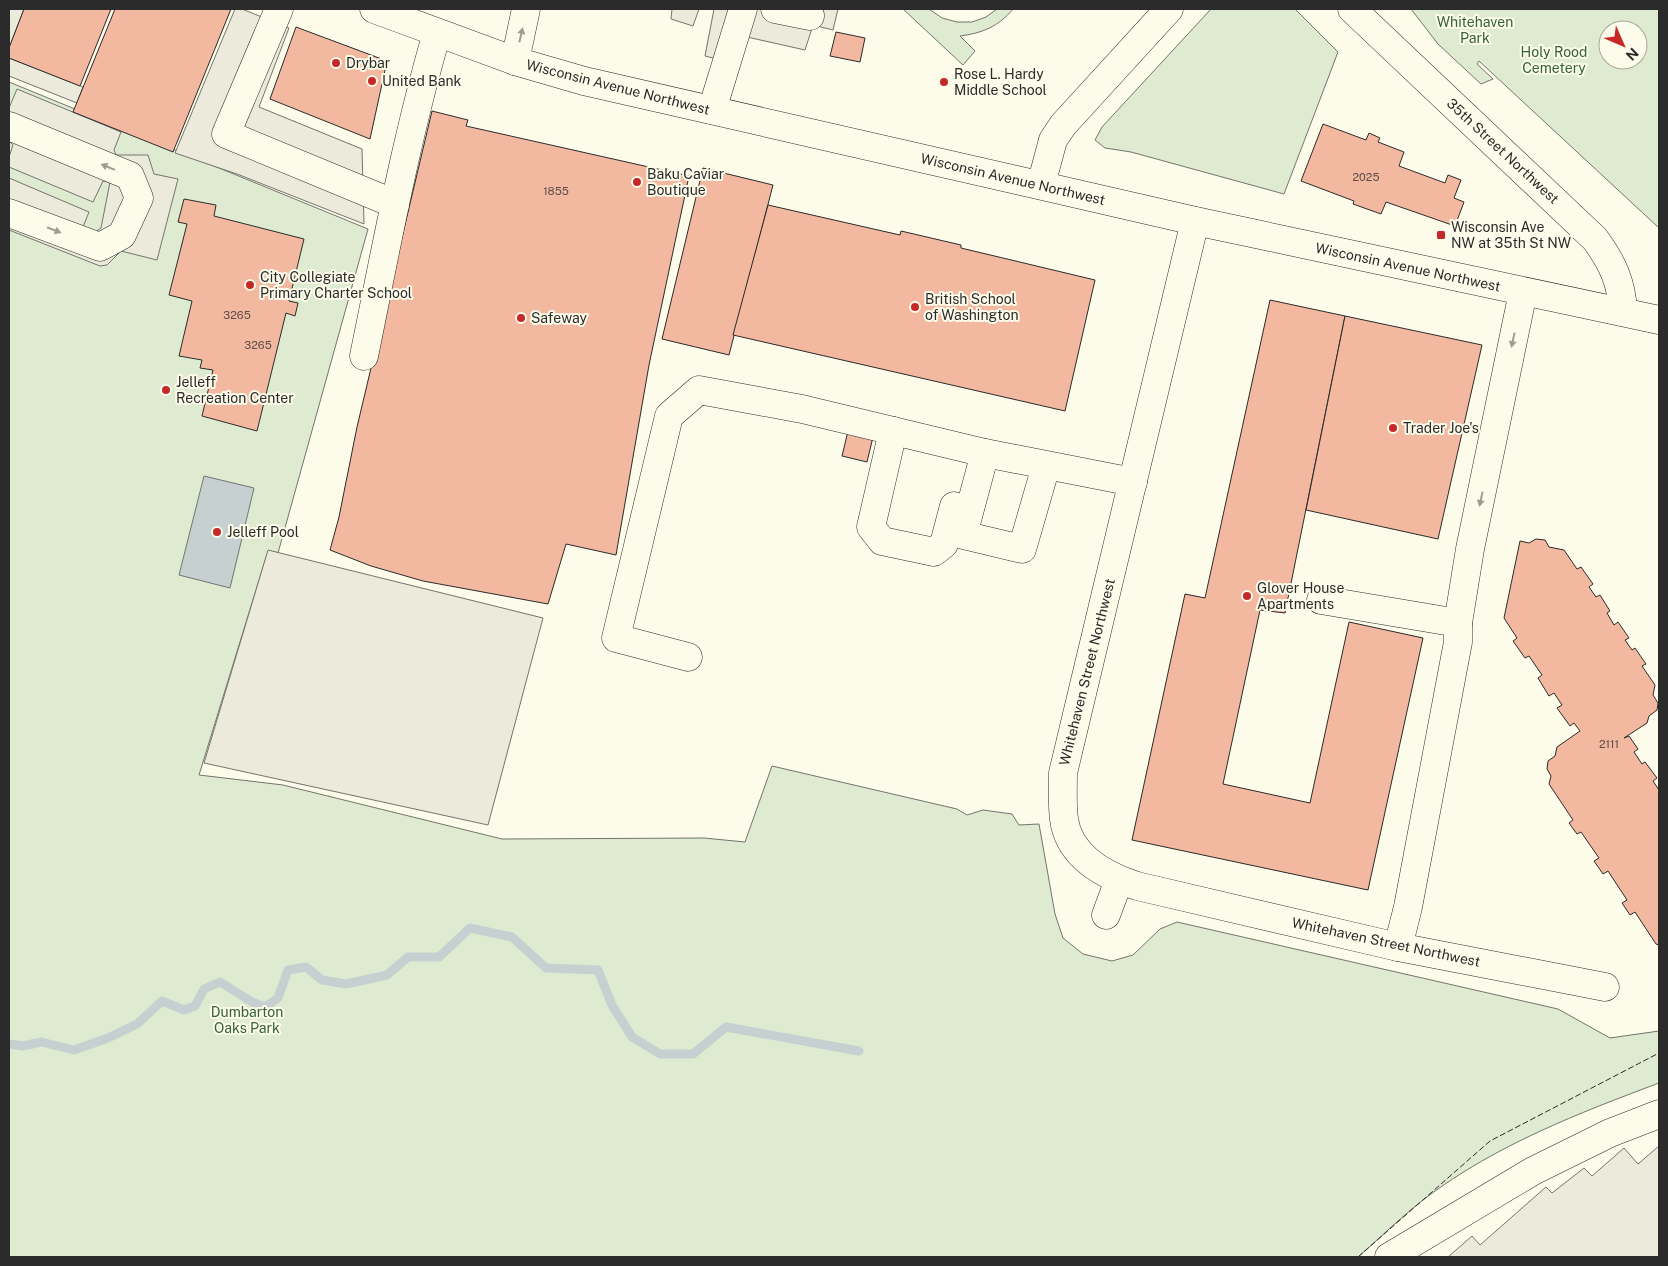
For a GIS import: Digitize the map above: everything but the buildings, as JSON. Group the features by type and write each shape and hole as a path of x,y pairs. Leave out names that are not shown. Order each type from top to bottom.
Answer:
{"street":[{"path":"279,9 226,134 395,204"},
{"name":"Wisconsin Avenue Northwest","path":"374,9 515,61 584,81 1195,221 1659,320"},
{"path":"515,61 526,9"},
{"path":"712,110 743,9"},
{"path":"775,9 810,16 802,9"},
{"path":"1041,185 1053,140 1063,125 1169,9"},
{"name":"35th Street Northwest","path":"1352,9 1595,239 1616,272 1620,285 1623,312"},
{"path":"364,356 395,204 437,33"},
{"path":"9,126 130,176 139,198 122,234 100,247 9,212"},
{"name":"Whitehaven Street Northwest","path":"1195,221 1062,773 1064,820 1074,844 1091,864 1120,880 1398,947 1606,986"},
{"path":"1398,947 1408,907 1458,633 1470,549 1523,292"},
{"path":"688,657 616,638 669,416 699,390 802,409 977,451 1133,482"},
{"path":"893,431 871,527 882,541 934,552 944,544 977,451"},
{"path":"977,451 963,535 1022,549 1046,466"},
{"path":"1321,600 1458,633"},
{"path":"1106,915 1120,880"},
{"path":"1389,1257 1533,1171 1610,1133 1659,1114"}],"green space":[{"path":"903,9 929,9 942,18 957,22 972,22 986,17 997,9 1013,9 995,25 975,33 960,36 975,51 963,65"},
{"path":"1211,9 1295,9 1338,52 1284,194 1131,152 1105,148 1095,140 1102,127"},
{"name":"Holy Rood Cemetery","path":"1411,9 1659,9 1659,228 1479,61 1477,64 1493,79 1481,84 1438,44"},
{"name":"Dumbarton Oaks Park","path":"9,82 368,229 278,553 268,551 199,775 283,785 502,839 704,838 745,842 772,766 957,809 967,815 983,810 1012,814 1019,825 1039,824 1055,914 1063,938 1083,954 1112,961 1133,955 1160,929 1177,922 1558,1009 1610,1038 1659,1031 1659,1083 1539,1132 1481,1161 1427,1197 1358,1257 9,1257"}],"shaded area":[{"path":"9,9 24,9 9,48"},
{"path":"235,9 242,9 289,28 259,107 362,149 364,224 237,174 175,153"},
{"path":"672,9 699,9 693,26 671,19"},
{"path":"714,9 838,9 833,30 813,25 805,50 747,37 737,64 705,56"},
{"path":"9,58 83,87 77,103 9,76"},
{"path":"17,89 121,132 114,150 116,155 148,155 154,174 178,179 157,260 121,251 107,265 100,266 9,230 9,178 89,212 83,227 91,235 101,228 110,182 103,181 93,202 9,167 9,157 13,145 9,141 9,108"},
{"name":"Jelleff Pool","path":"204,476 254,488 230,588 179,575"},
{"path":"268,550 543,618 488,825 204,763"},
{"path":"1659,1146 1659,1257 1448,1257 1472,1236 1480,1245 1546,1187 1552,1193 1584,1168 1592,1176 1624,1148 1638,1164"}],"waterway":[{"path":"9,1044 23,1046 41,1042 74,1050 108,1038 137,1024 162,1001 184,1010 195,1006 204,989 220,982 252,1002 265,1007 278,998 288,970 306,967 322,980 346,984 387,975 408,957 439,957 470,928 512,937 546,968 598,970 612,1005 632,1037 660,1054 693,1054 726,1027 859,1051"}],"fence":[{"path":"1358,1257 1490,1141 1659,1053"}],"place":[{"name":"Drybar","path":"336,63"},
{"name":"United Bank","path":"372,81"},
{"name":"Rose L. Hardy Middle School","path":"944,82"},
{"name":"Baku Caviar Boutique","path":"637,182"},
{"name":"Wisconsin Ave NW at 35th St NW","path":"1441,235"},
{"name":"City Collegiate Primary Charter School","path":"250,285"},
{"name":"British School of Washington","path":"915,307"},
{"name":"Safeway","path":"521,318"},
{"name":"Jelleff Recreation Center","path":"166,390"},
{"name":"Trader Joe's","path":"1393,428"},
{"name":"Jelleff Pool","path":"217,532"},
{"name":"Glover House Apartments","path":"1247,596"}],"park label":[{"name":"Whitehaven Park","path":"1475,30"}]}
